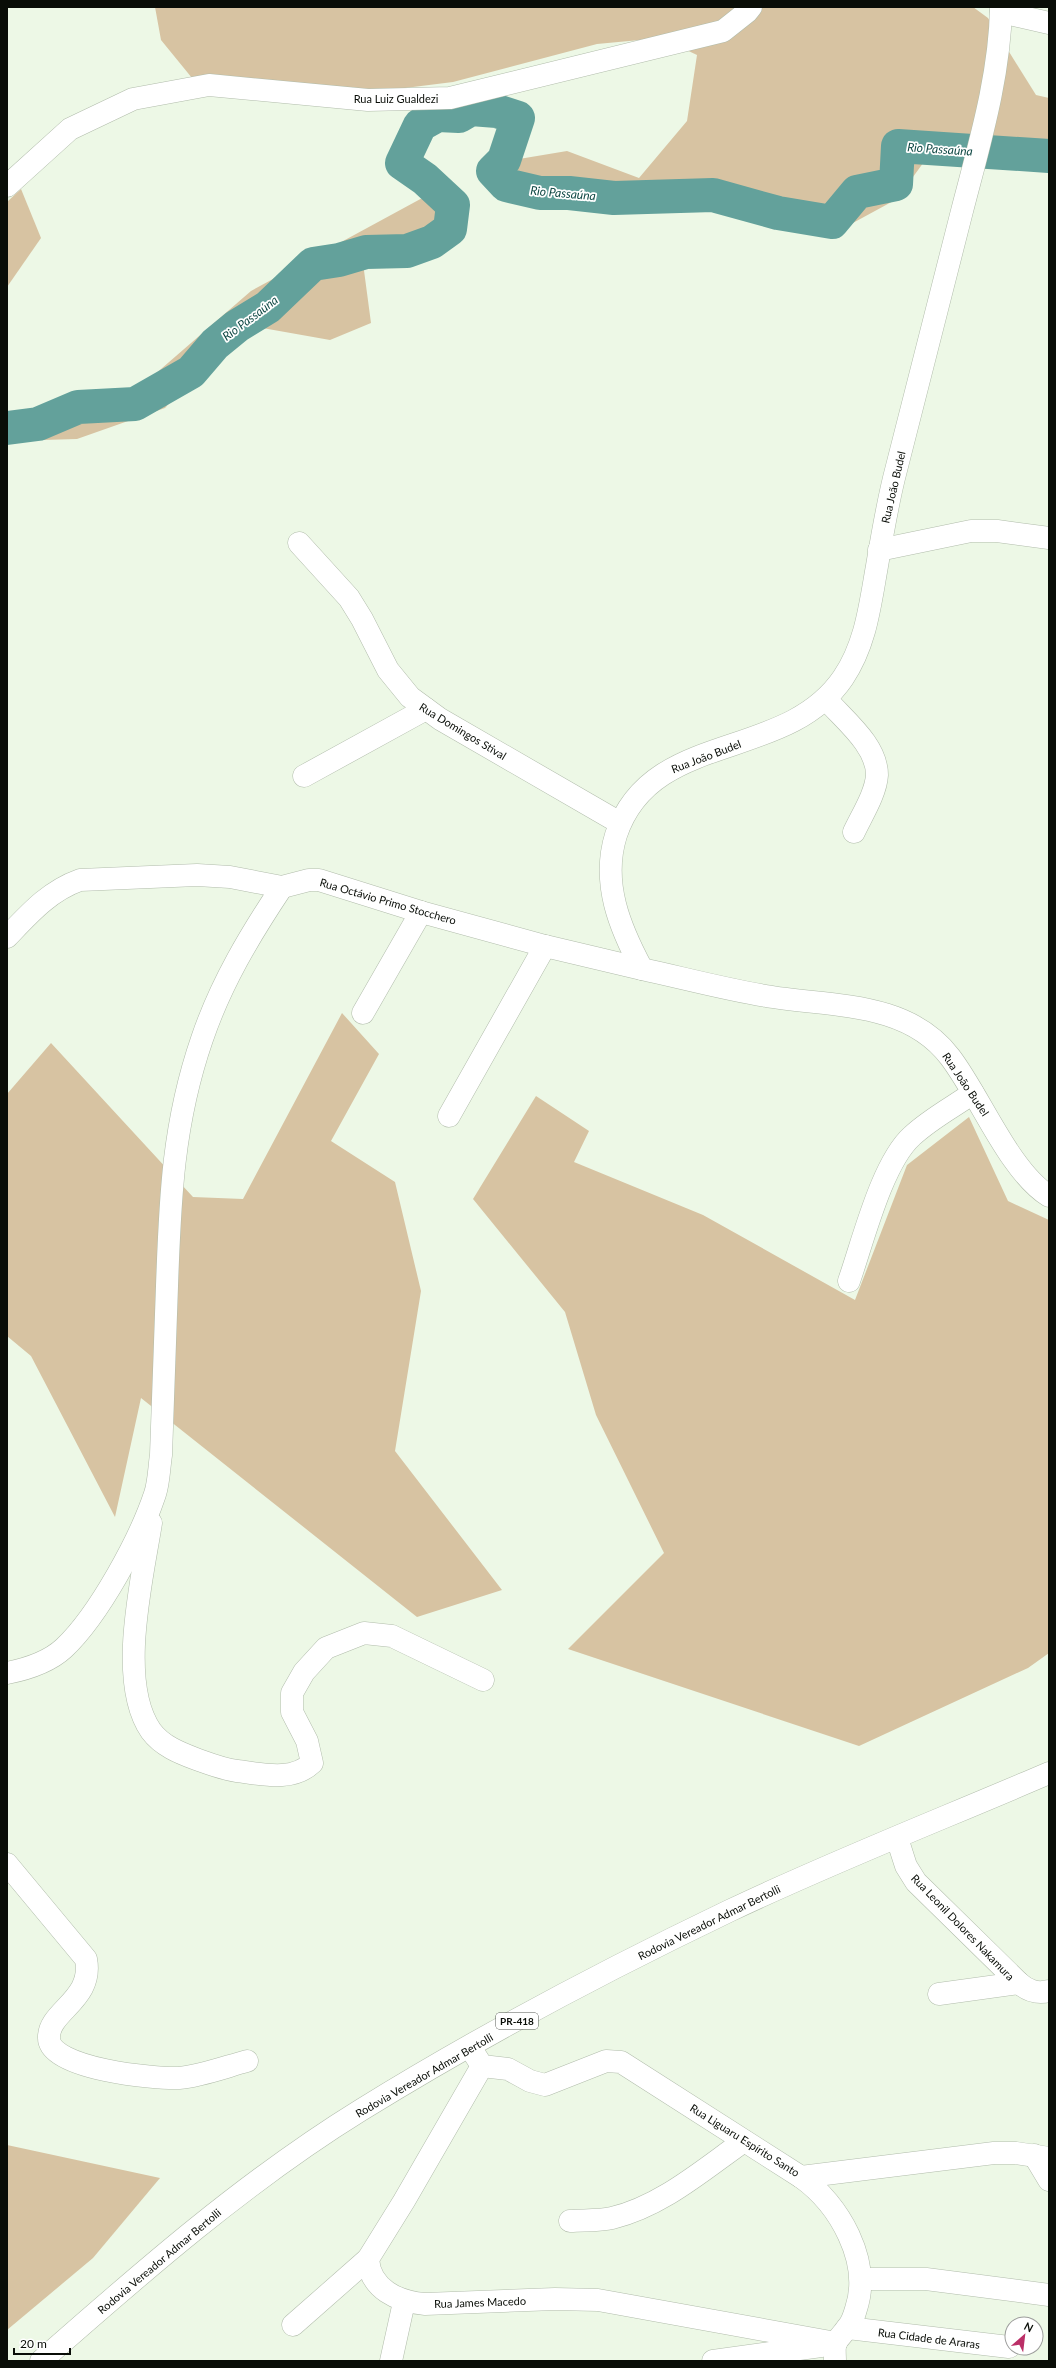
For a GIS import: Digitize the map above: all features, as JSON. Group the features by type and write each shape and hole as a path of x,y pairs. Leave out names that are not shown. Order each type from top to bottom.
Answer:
{"main road":[{"name":"Rua Luiz Gualdezi","path":"7,186 70,129 133,99 209,85 368,100 450,98 723,31 751,7"},
{"path":"1001,9 1049,23"},
{"name":"Rua João Budel","path":"1001,9 994,75 977,153 893,480 869,611 856,656 826,700 804,716 782,728 700,756 672,768 648,784 631,804 620,823 614,844 611,871 614,902 620,924 642,969 755,994 854,1007 902,1019 922,1031 939,1045 950,1057 1027,1177 1049,1196"},
{"path":"879,550 971,531 997,531 1049,538"},
{"name":"Rua Domingos Stival","path":"299,543 349,598 397,683 426,710 620,823"},
{"path":"826,700 870,751 875,764 877,775 874,787 854,832"},
{"path":"304,776 426,710"},
{"name":"Rua Octávio Primo Stocchero","path":"7,937 49,895 64,886 80,880 197,874 230,876 282,887 309,880 319,880 422,912 545,946 642,969"},
{"path":"282,887 234,964 218,999 202,1038 193,1069 175,1146 170,1192 161,1455 137,1612 133,1672 138,1704 151,1731 173,1751 224,1769 280,1776 303,1771 312,1762 307,1741 292,1712 292,1693 304,1672 326,1648 364,1634 392,1636 483,1680"},
{"path":"363,1013 422,912"},
{"path":"450,1116 545,946"},
{"path":"850,1281 884,1181 900,1149 926,1125 973,1093"},
{"path":"7,1673 48,1660 64,1648 87,1622 140,1533 156,1493"},
{"name":"Rodovia Vereador Admar Bertolli","path":"41,2361 134,2281 260,2179 360,2111 469,2047 607,1972 730,1911 1049,1773"},
{"name":"Rua Leonil Dolores Nakamura","path":"897,1838 906,1866 916,1882 1026,1990 1034,1992 1049,1991"},
{"path":"7,1864 86,1959 88,1970 86,1983 56,2022 49,2038 51,2046 57,2054 67,2060 82,2064 145,2077 163,2078 181,2078 247,2061"},
{"path":"939,1994 1019,1984"},
{"path":"293,2325 368,2259 404,2201 482,2066 469,2047"},
{"name":"Rua Liguaru Espírito Santo","path":"482,2066 508,2068 530,2081 545,2085 606,2061 621,2062 800,2177 994,2152 1042,2156"},
{"path":"570,2221 611,2218 648,2205 680,2186 744,2141"},
{"path":"1042,2156 1049,2180"},
{"path":"713,2361 840,2344 857,2306 861,2279 858,2259 843,2227 823,2195 800,2177"},
{"name":"Rua James Macedo","path":"368,2259 369,2270 373,2278 387,2293 404,2302 425,2304 555,2298 598,2300 840,2344"},
{"path":"861,2279 926,2279 1049,2295"},
{"path":"391,2361 404,2302"},
{"name":"Rua Cidade de Araras","path":"840,2344 1004,2347"}],"shaded area":[{"path":"155,7 973,7 988,18 1036,95 1049,98 1049,154 1023,156 934,148 897,199 851,224 693,193 575,200 518,191 513,160 567,151 639,178 687,121 697,55 661,38 597,44 453,82 317,99 192,78 161,40"},
{"path":"21,189 41,238 7,287 7,202"},
{"path":"437,190 445,238 363,263 371,323 330,340 240,324 165,408 77,439 7,441 7,439 56,431 131,395 251,291"},
{"path":"342,1013 379,1054 331,1141 395,1182 421,1291 395,1451 502,1590 417,1617 141,1398 115,1517 31,1356 7,1336 7,1094 51,1043 193,1197 243,1199"},
{"path":"536,1096 589,1131 574,1162 703,1215 855,1300 907,1165 969,1117 1008,1201 1049,1220 1049,1653 1028,1668 859,1746 568,1649 664,1553 596,1415 565,1312 473,1199"},
{"path":"7,2145 160,2178 93,2258 7,2330"}],"waterway":[{"name":"Rio Passaúna","path":"7,428 38,424 78,407 135,404 191,372 215,344 237,326 268,307 313,264 339,260 366,252 407,251 432,242 450,229 453,205 425,179 402,163 420,125 438,115 459,116 471,109 497,111 518,118 504,160 493,171 506,185 540,193 569,193 614,198 713,195 778,213 832,222 857,192 896,184 898,146 1049,156"}]}
